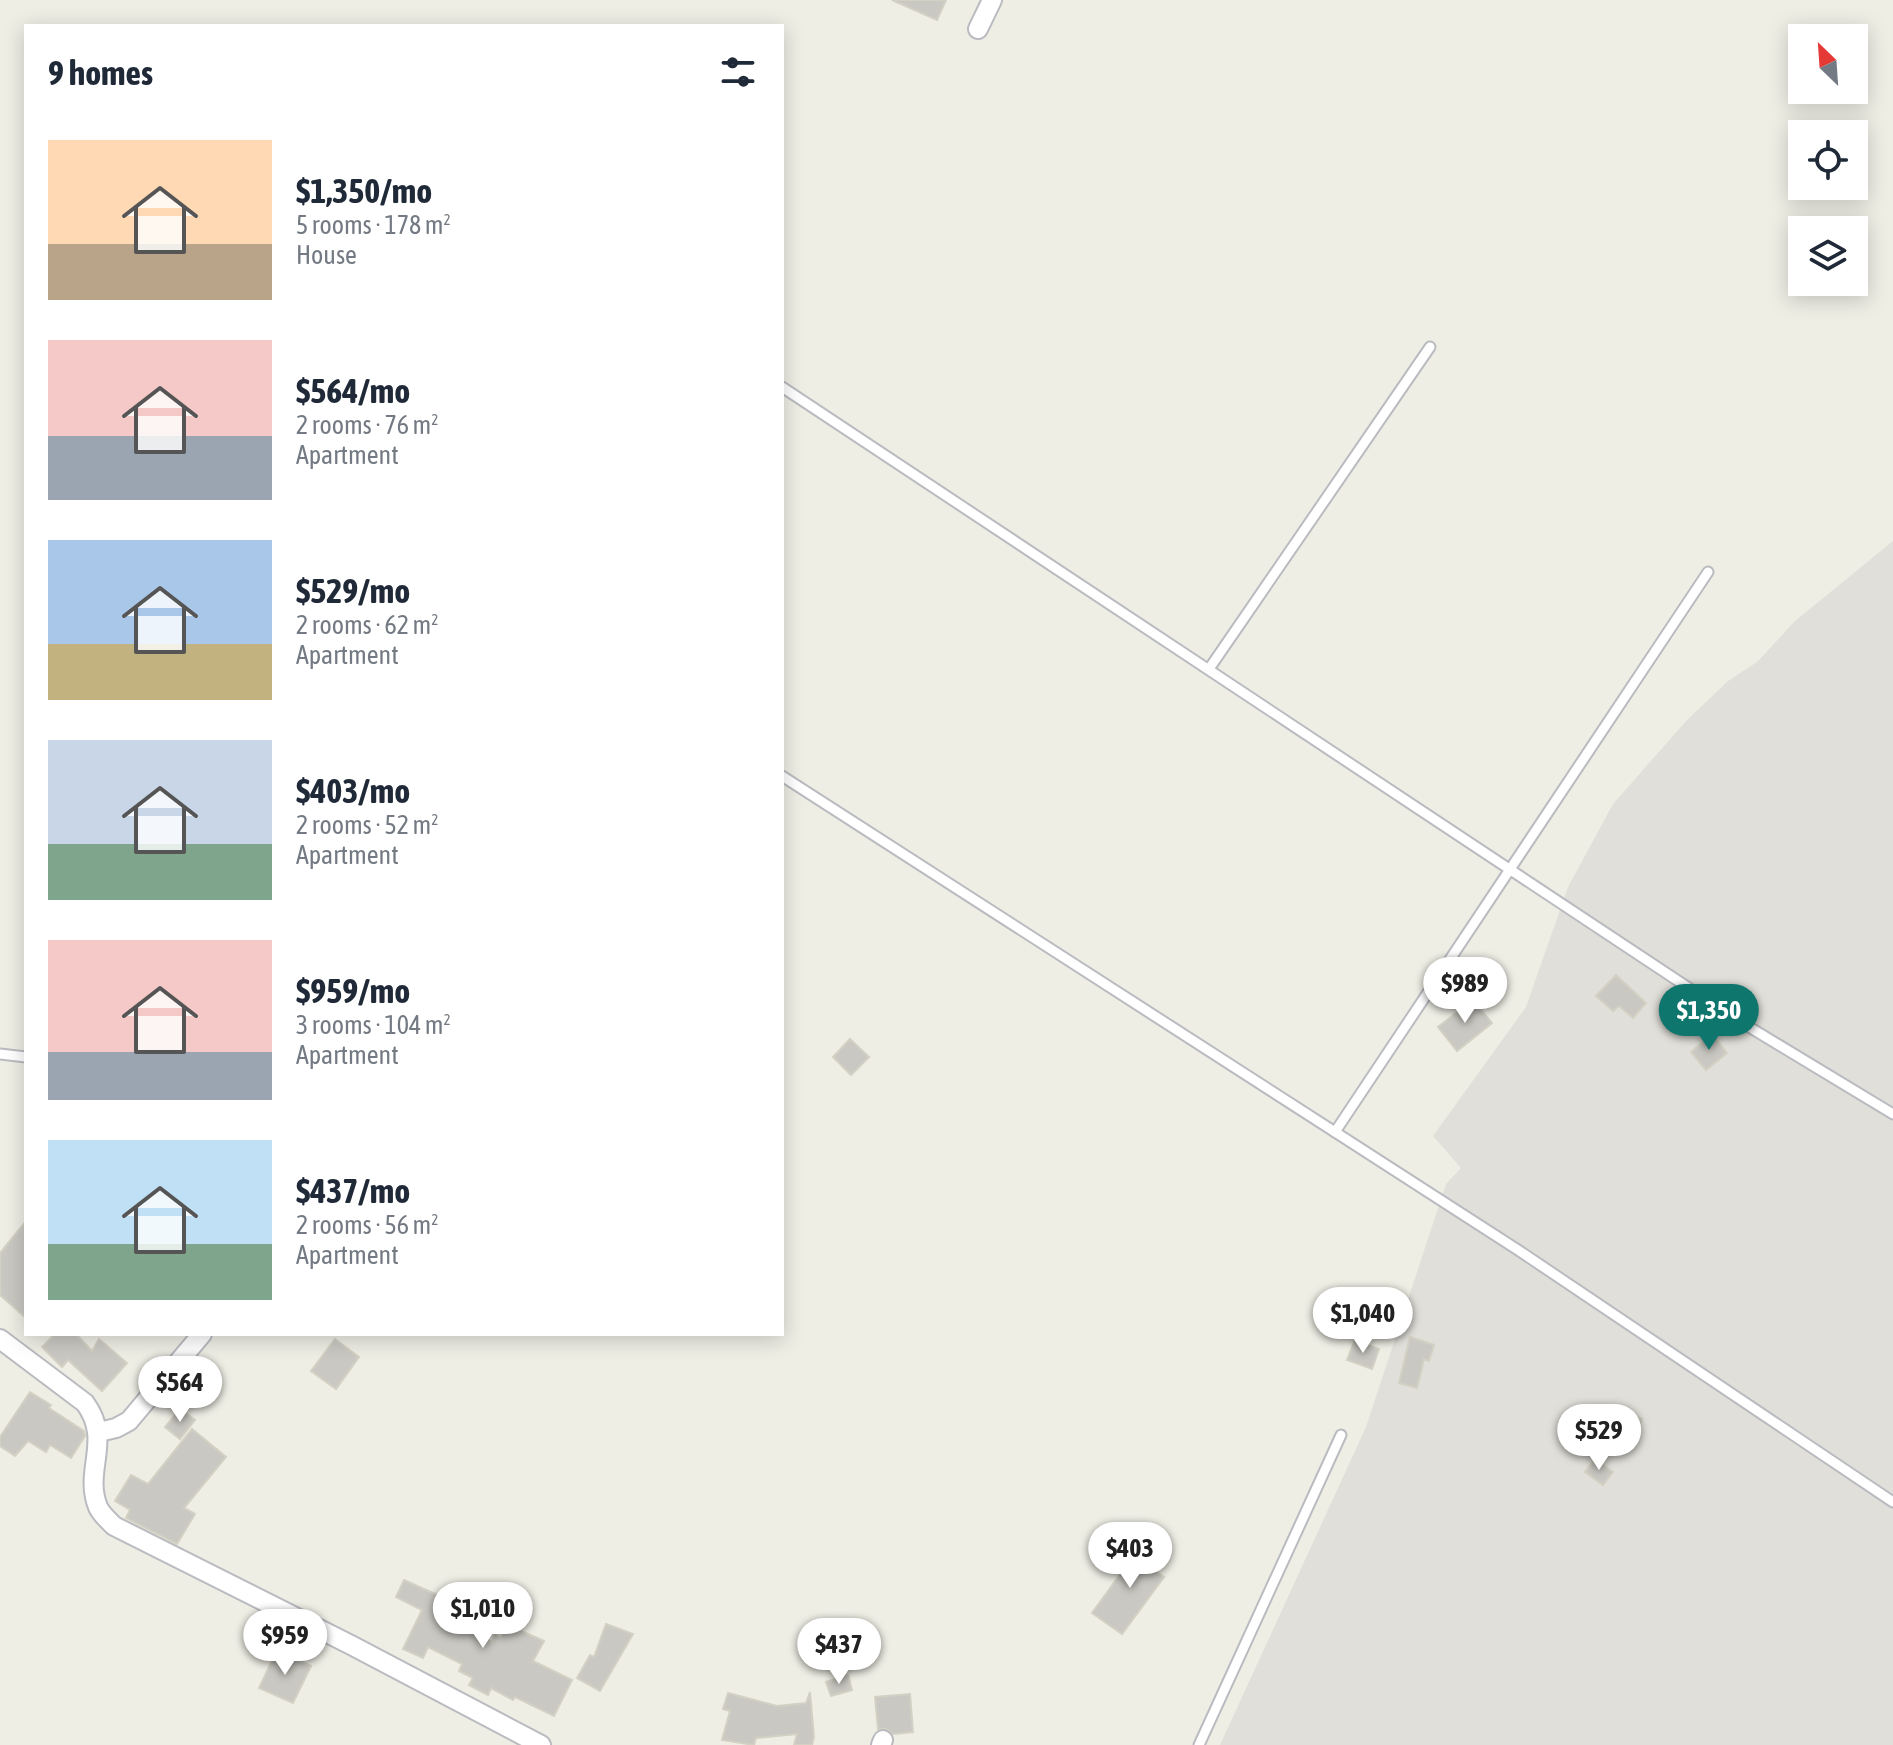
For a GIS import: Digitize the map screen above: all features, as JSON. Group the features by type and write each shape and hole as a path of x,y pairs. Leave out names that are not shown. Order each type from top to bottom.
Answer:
{"street":[{"path":"978,29 992,0"},
{"path":"99,1432 129,1421 200,1336"},
{"path":"0,1339 85,1403 94,1416 99,1432 94,1489 98,1509 114,1526 541,1745"}],"lane":[{"path":"1209,669 1430,347"},
{"path":"784,388 1731,1016 1893,1114"},
{"path":"1335,1132 1708,572"},
{"path":"784,777 1531,1258 1893,1502"},
{"path":"0,1054 24,1057"},
{"path":"1199,1745 1341,1435"}],"shaded area":[{"path":"1893,541 1893,1745 1220,1745 1366,1427 1446,1184 1461,1168 1433,1136 1526,1007 1568,887 1613,804 1687,720 1728,681 1757,662 1795,621"}],"building":[{"path":"892,0 946,0 937,20"},
{"path":"1616,975 1646,1003 1633,1018 1619,1006 1613,1011 1596,996"},
{"path":"1473,1000 1492,1023 1457,1051 1438,1027"},
{"path":"1712,1034 1727,1053 1706,1070 1691,1052"},
{"path":"850,1039 869,1057 851,1075 833,1057"},
{"path":"24,1223 24,1316 0,1295 0,1253"},
{"path":"53,1336 78,1336 92,1351 99,1339 127,1363 102,1391 68,1360 62,1367 42,1347"},
{"path":"1410,1337 1434,1345 1429,1361 1424,1359 1417,1388 1399,1383"},
{"path":"335,1339 359,1357 336,1389 311,1371"},
{"path":"1355,1340 1379,1349 1372,1369 1347,1360"},
{"path":"30,1392 84,1431 85,1436 71,1458 50,1445 46,1452 28,1441 15,1456 0,1446 0,1437"},
{"path":"1607,1406 1642,1419 1635,1439 1599,1426"},
{"path":"180,1409 195,1420 180,1439 165,1427"},
{"path":"192,1429 226,1457 184,1508 195,1514 177,1544 126,1518 130,1510 115,1501 131,1475 148,1484"},
{"path":"1595,1459 1613,1472 1603,1485 1585,1472"},
{"path":"1146,1539 1160,1549 1148,1566 1164,1577 1122,1634 1092,1613"},
{"path":"404,1580 444,1598 450,1587 474,1598 461,1626 492,1642 495,1635 501,1638 508,1625 544,1641 533,1661 572,1680 554,1716 491,1688 488,1695 469,1685 473,1678 459,1671 462,1664 428,1647 423,1658 403,1649 422,1610 396,1597"},
{"path":"606,1624 633,1634 600,1691 577,1678 590,1655 594,1657"},
{"path":"277,1650 311,1666 293,1703 259,1688"},
{"path":"848,1675 852,1690 831,1696 826,1682"},
{"path":"810,1692 812,1745 794,1745 797,1734 756,1738 754,1745 722,1740 730,1711 723,1709 728,1693 777,1706 806,1703"},
{"path":"910,1694 913,1732 893,1734 887,1729 878,1729 875,1697"}]}
